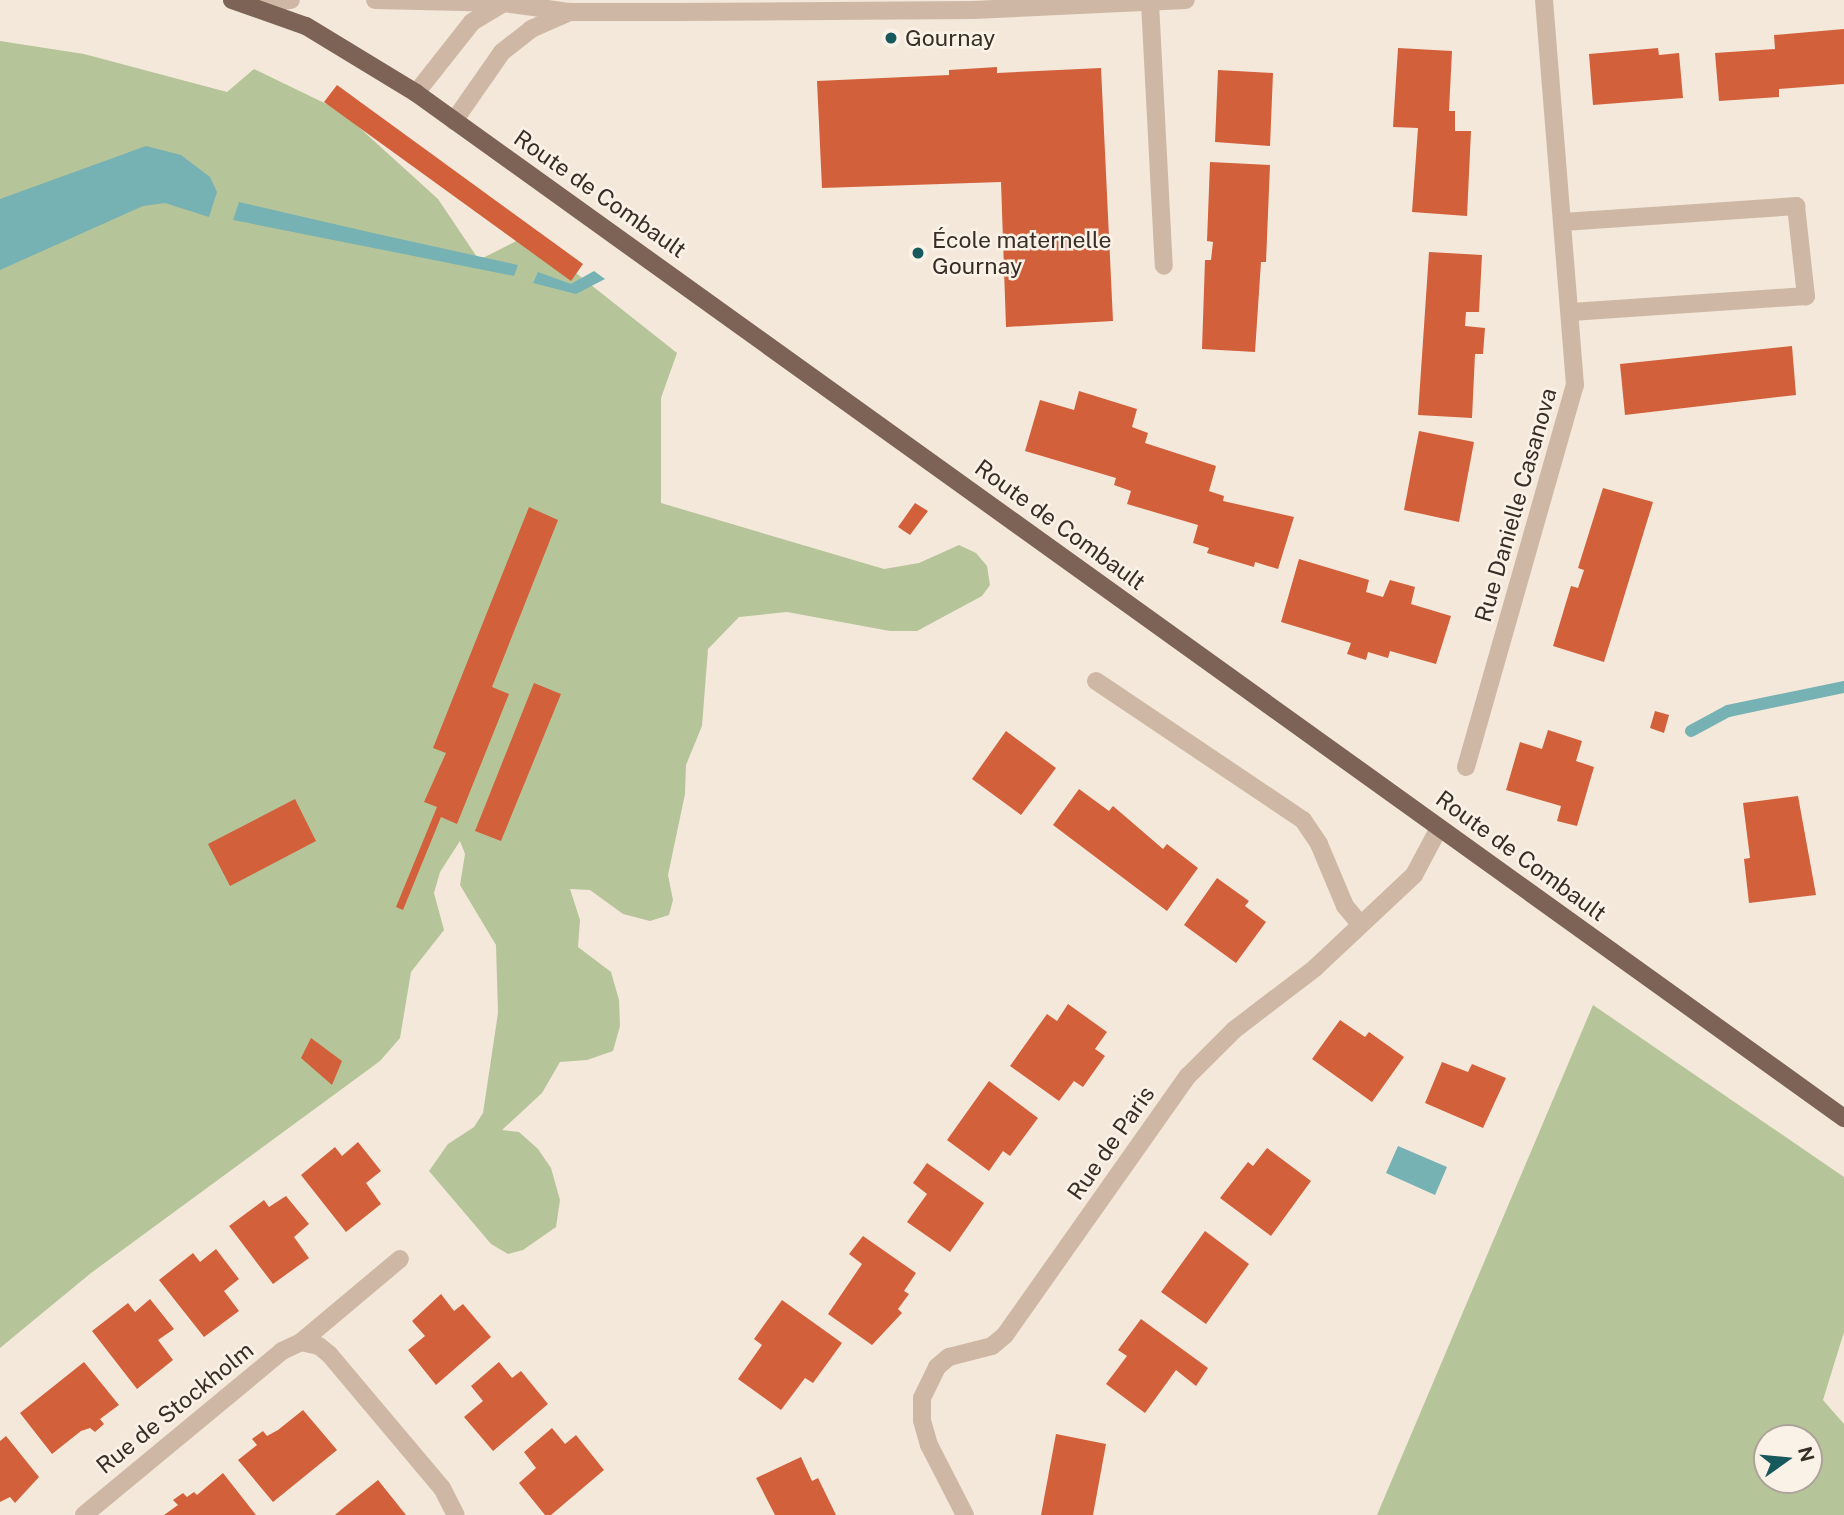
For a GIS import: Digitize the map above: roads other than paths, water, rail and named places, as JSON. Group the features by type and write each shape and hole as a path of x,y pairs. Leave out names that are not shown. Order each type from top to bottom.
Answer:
{"main road":[{"name":"Route de Combault","path":"239,2 306,26 416,93 1844,1118"}],"street":[{"path":"239,2 290,0"},
{"path":"375,0 504,3 570,12 1150,3 1186,0"},
{"name":"Rue Danielle Casanova","path":"1466,767 1573,402 1577,368 1544,0"},
{"path":"416,93 472,22 504,3"},
{"path":"1150,3 1164,267"},
{"path":"454,121 502,52 531,29 570,12"},
{"path":"1563,222 1796,206 1805,296 1572,312"},
{"path":"1096,681 1303,820 1319,844 1336,889 1360,924"},
{"name":"Rue de Paris","path":"965,1515 929,1445 922,1420 922,1398 937,1367 949,1357 992,1346 1005,1335 1188,1076 1234,1030 1315,968 1414,875 1439,828"},
{"name":"Rue de Stockholm","path":"84,1515 400,1259"},
{"path":"300,1342 318,1346 329,1354 442,1488 456,1515"}],"water":[{"path":"146,146 181,155 210,177 217,192 209,217 165,203 143,206 0,270 0,199"},
{"path":"239,202 518,265 514,276 233,220"},
{"path":"594,271 605,279 576,294 533,283 538,272 571,284"},
{"path":"1398,1146 1447,1167 1435,1195 1386,1173"}],"waterway":[{"path":"1691,731 1728,711 1844,687"}],"place":[{"name":"Gournay","path":"891,38"},
{"name":"École maternelle Gournay","path":"918,253"}]}
